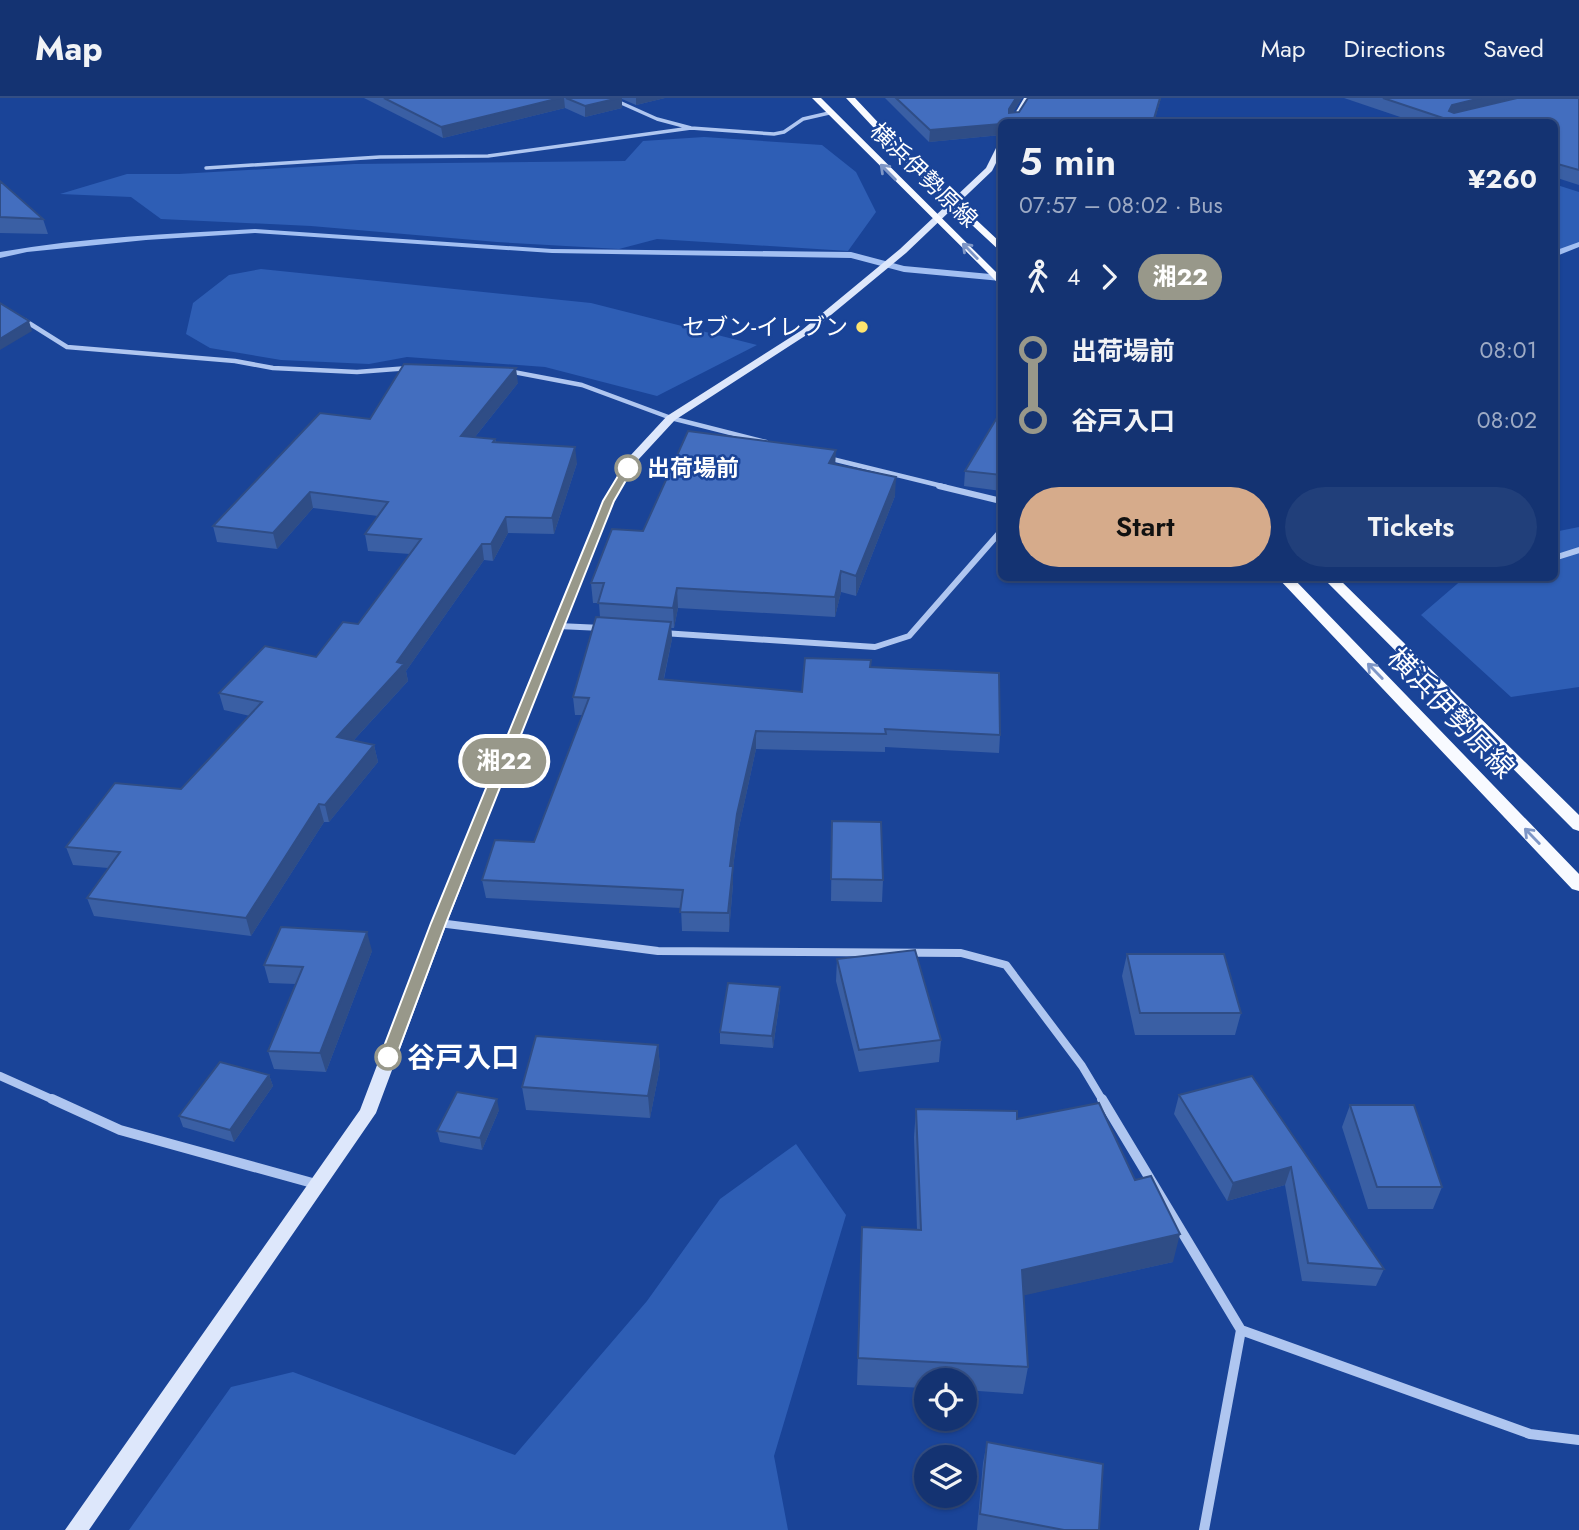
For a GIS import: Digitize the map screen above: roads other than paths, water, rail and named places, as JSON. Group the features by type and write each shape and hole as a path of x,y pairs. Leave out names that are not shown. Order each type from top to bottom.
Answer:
{"main road":[{"name":"横浜伊勢原線","path":"816,98 998,280"},
{"name":"横浜伊勢原線","path":"850,98 918,170 998,245"},
{"name":"横浜伊勢原線","path":"1288,581 1579,885"},
{"name":"横浜伊勢原線","path":"1333,581 1579,825"}],"street":[{"path":"610,98 657,118 691,128"},
{"path":"1015,119 1027,98"},
{"path":"206,168 380,157 488,156 691,128 774,134 784,132 803,119 829,113"},
{"path":"76,1530 368,1113 439,923 608,501 634,458 671,418 805,332 937,220 989,169 998,152"},
{"path":"16,315 67,347 235,361 273,368 357,372 411,368"},
{"path":"503,370 582,385 671,418 777,445"},
{"path":"816,455 998,500"},
{"path":"655,632 875,647 909,636 998,534"},
{"path":"1558,557 1579,550"},
{"path":"558,626 613,629"},
{"path":"439,923 658,951 961,953 1006,965 1082,1066 1241,1330 1530,1434 1579,1440"},
{"path":"0,1076 120,1130 318,1184"},
{"path":"1204,1530 1241,1330"}],"waterway":[{"path":"0,255 146,238 255,231 552,251 851,255 904,269 998,278"},
{"path":"1558,252 1579,244"}],"place":[{"name":"セブン-イレブン","path":"862,327"},
{"name":"出荷場前","path":"628,468"},
{"name":"谷戸入口","path":"388,1057"}]}
